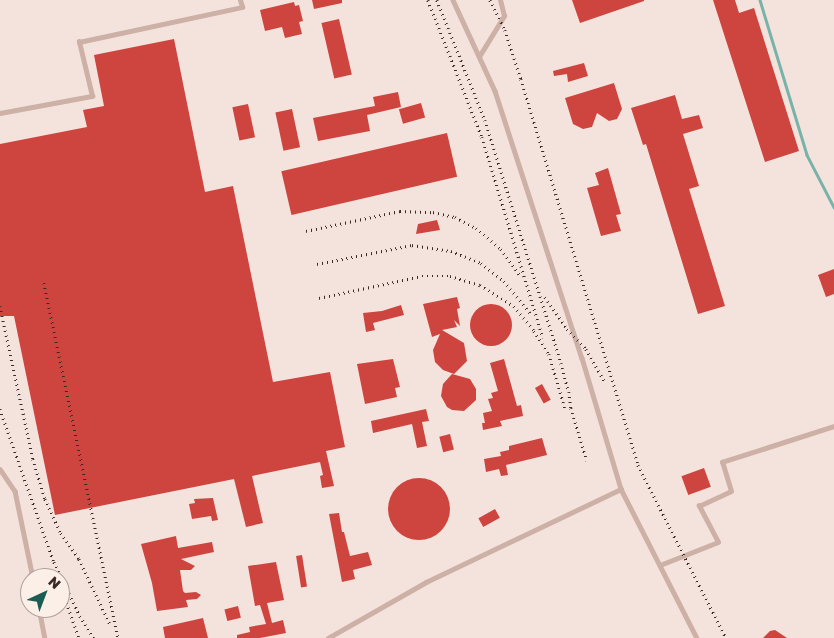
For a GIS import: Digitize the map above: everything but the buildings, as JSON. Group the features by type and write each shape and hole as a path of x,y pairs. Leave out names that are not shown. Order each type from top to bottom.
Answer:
{"lane":[{"path":"0,113 92,96 79,42 242,7 240,0"},
{"path":"453,0 495,91 578,345 621,489 697,638"},
{"path":"480,56 504,16 500,0"},
{"path":"660,565 718,542 699,506 731,490 722,462 834,426"},
{"path":"0,469 16,490 31,568"},
{"path":"328,638 426,582 621,489"},
{"path":"41,618 45,638"}],"waterway":[{"path":"760,0 807,155 834,207"}],"railway":[{"path":"428,0 482,137 543,338"},
{"path":"437,0 485,120 561,363 569,392 571,408 587,461"},
{"path":"490,0 505,30 521,79 638,465 726,638"},
{"path":"306,231 400,211 433,212 455,217 476,228 501,249 520,275"},
{"path":"317,264 412,245 451,251 481,263 504,281 531,314"},
{"path":"319,298 422,276 450,276 480,285 514,306 534,331 549,354 565,408"},
{"path":"44,283 118,638"},
{"path":"545,297 567,329 586,349 606,383"},
{"path":"0,306 33,459 45,499 61,533 79,559 110,624"},
{"path":"0,409 54,562 80,616 94,638"},
{"path":"70,612 79,638"}]}
